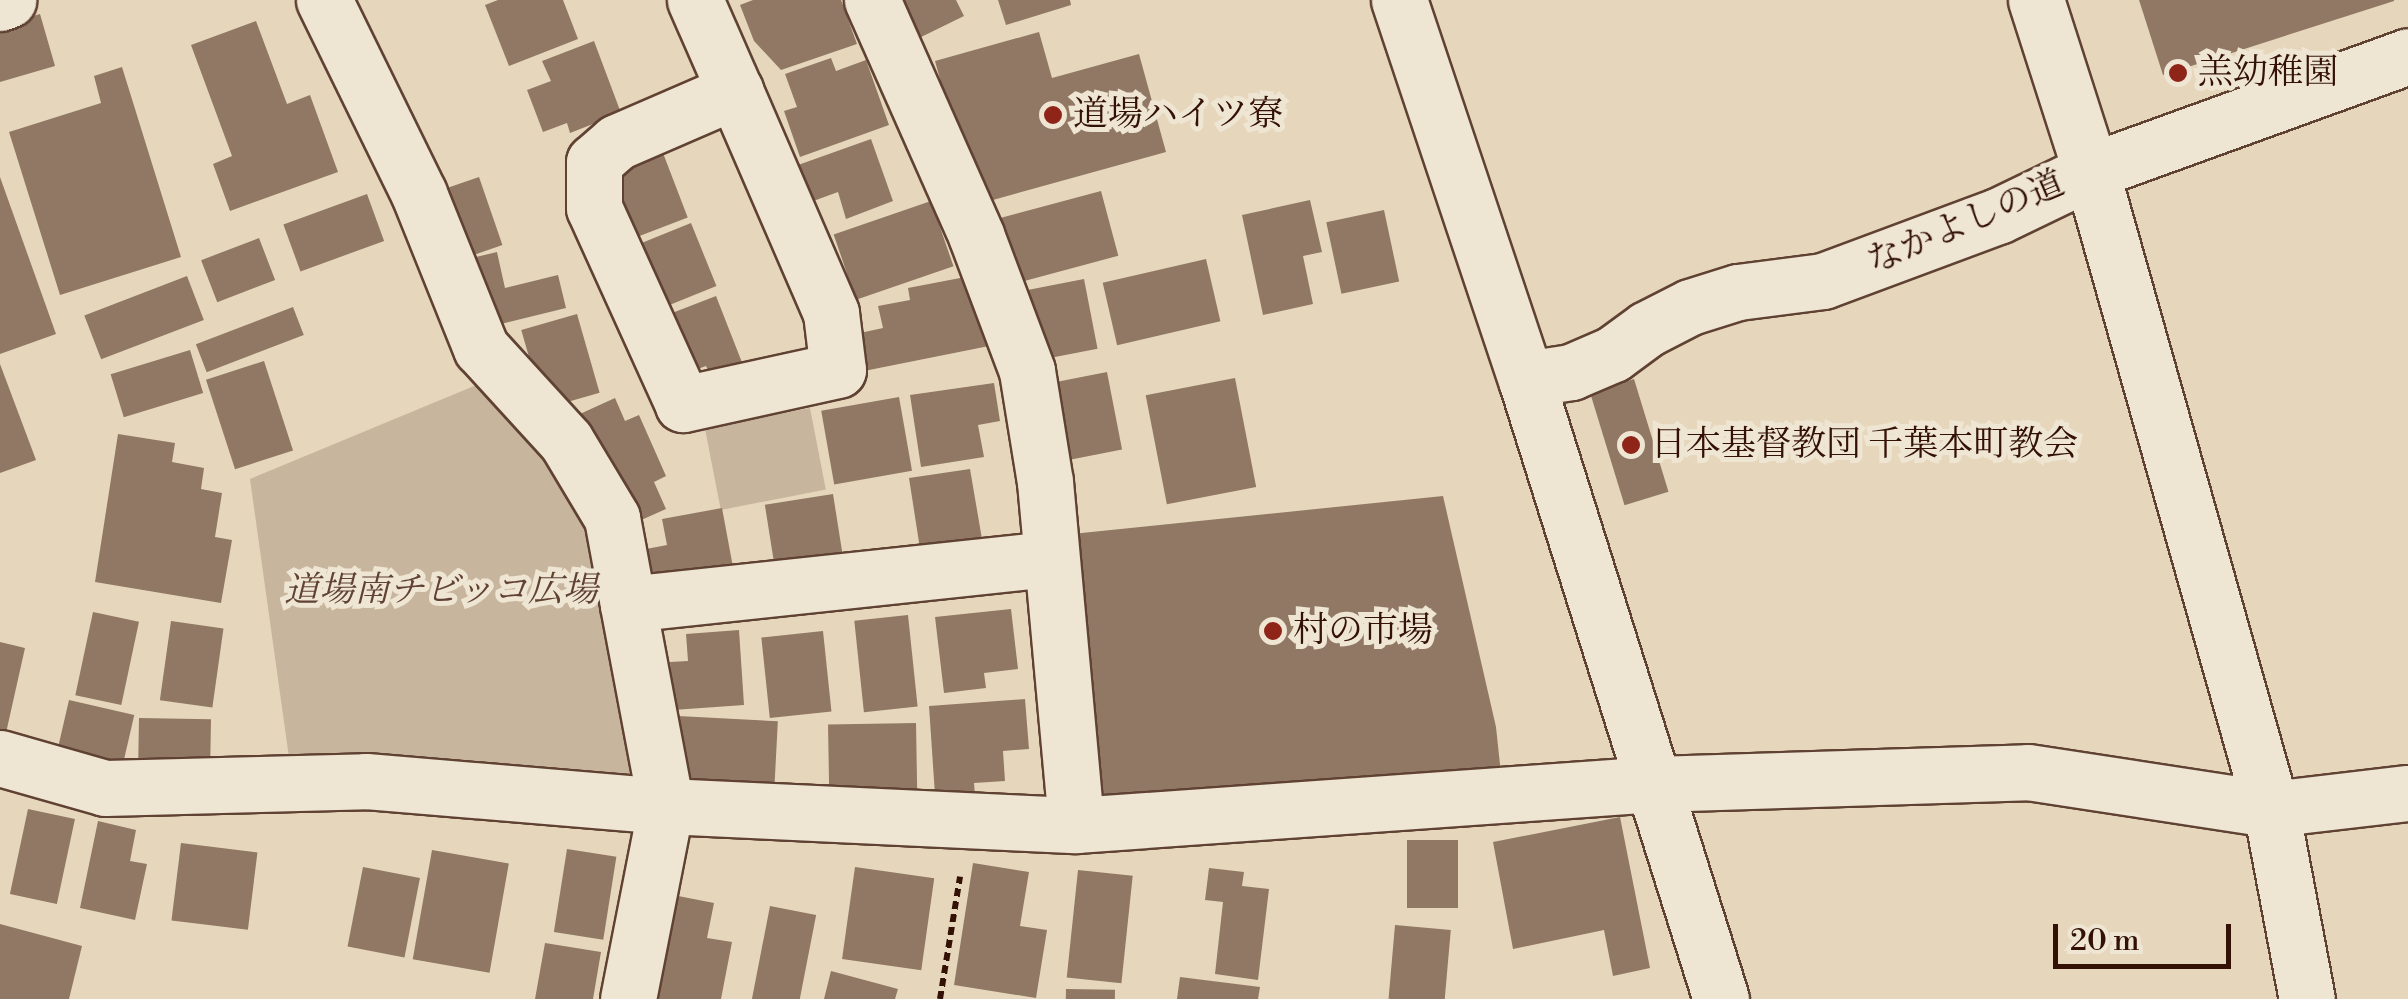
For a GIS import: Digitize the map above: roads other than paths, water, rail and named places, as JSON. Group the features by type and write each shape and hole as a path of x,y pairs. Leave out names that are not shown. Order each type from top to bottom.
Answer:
{"street":[{"path":"0,3 8,0"},
{"path":"324,0 420,194 481,348 566,441 612,518 666,806 628,999"},
{"path":"695,0 735,91 831,313 838,370 683,404 594,208 594,162 617,142 735,91"},
{"path":"872,0 976,235 1026,370 1045,482 1076,825"},
{"path":"1399,0 1526,380 1721,999"},
{"path":"2036,0 2092,171 2271,810 2307,999"},
{"name":"なかよしの道","path":"1526,380 1571,372 1612,354 1647,329 1690,308 1738,292 1823,281 1998,216 2041,191 2092,171 2408,56"},
{"path":"628,604 1051,559"},
{"path":"0,758 105,788 366,781 666,806 1076,825 1655,784 2028,772 2271,810 2408,794"}],"place":[{"name":"羔幼稚園","path":"2178,73"},
{"name":"道場ハイツ寮","path":"1053,115"},
{"name":"日本基督教団 千葉本町教会","path":"1631,445"},
{"name":"村の市場","path":"1273,631"}],"park label":[{"name":"道場南チビッコ広場","path":"441,591"}]}
